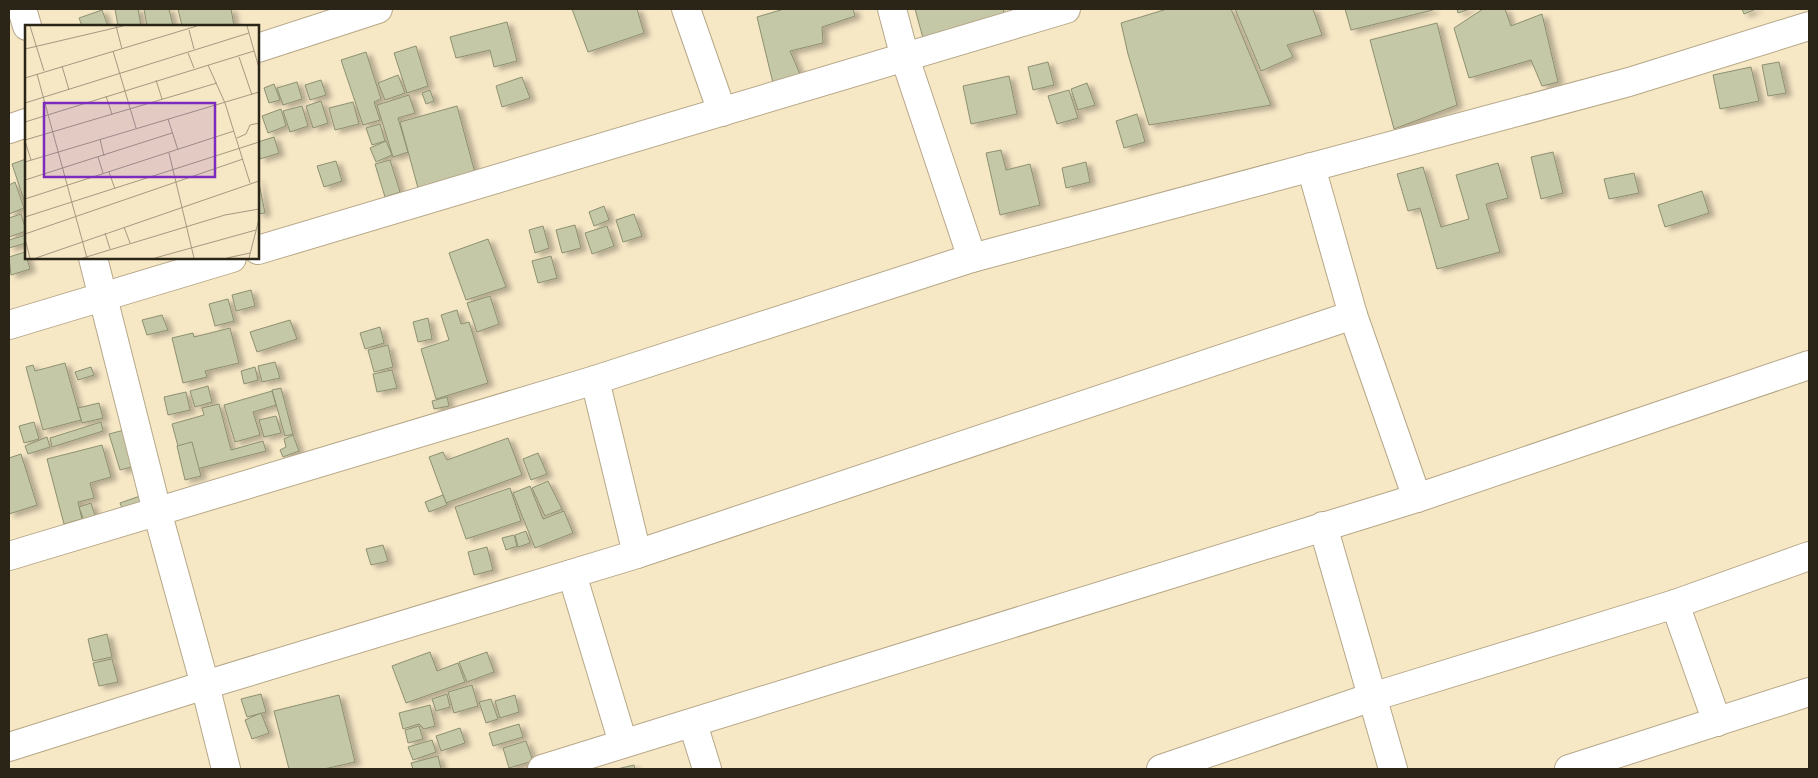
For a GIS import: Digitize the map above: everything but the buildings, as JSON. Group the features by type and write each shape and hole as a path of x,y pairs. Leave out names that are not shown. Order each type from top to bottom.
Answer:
{"street":[{"path":"22,9 26,25"},
{"path":"259,48 378,9"},
{"path":"686,9 722,112"},
{"path":"892,9 905,58 972,258"},
{"path":"259,250 1066,9"},
{"path":"9,556 595,380 972,258 1629,82 1809,26"},
{"path":"9,129 25,123"},
{"path":"1311,167 1353,315 1417,498"},
{"path":"93,259 104,295 157,511 226,769"},
{"path":"9,325 229,259"},
{"path":"9,747 205,685 637,554 1353,315"},
{"path":"542,769 623,743 693,724 1417,498 1809,365"},
{"path":"595,380 637,554"},
{"path":"1323,526 1393,769"},
{"path":"1161,769 1372,697 1675,604 1809,556"},
{"path":"572,574 623,743"},
{"path":"1675,604 1717,722"},
{"path":"1569,769 1809,692"},
{"path":"693,724 707,769"}]}
